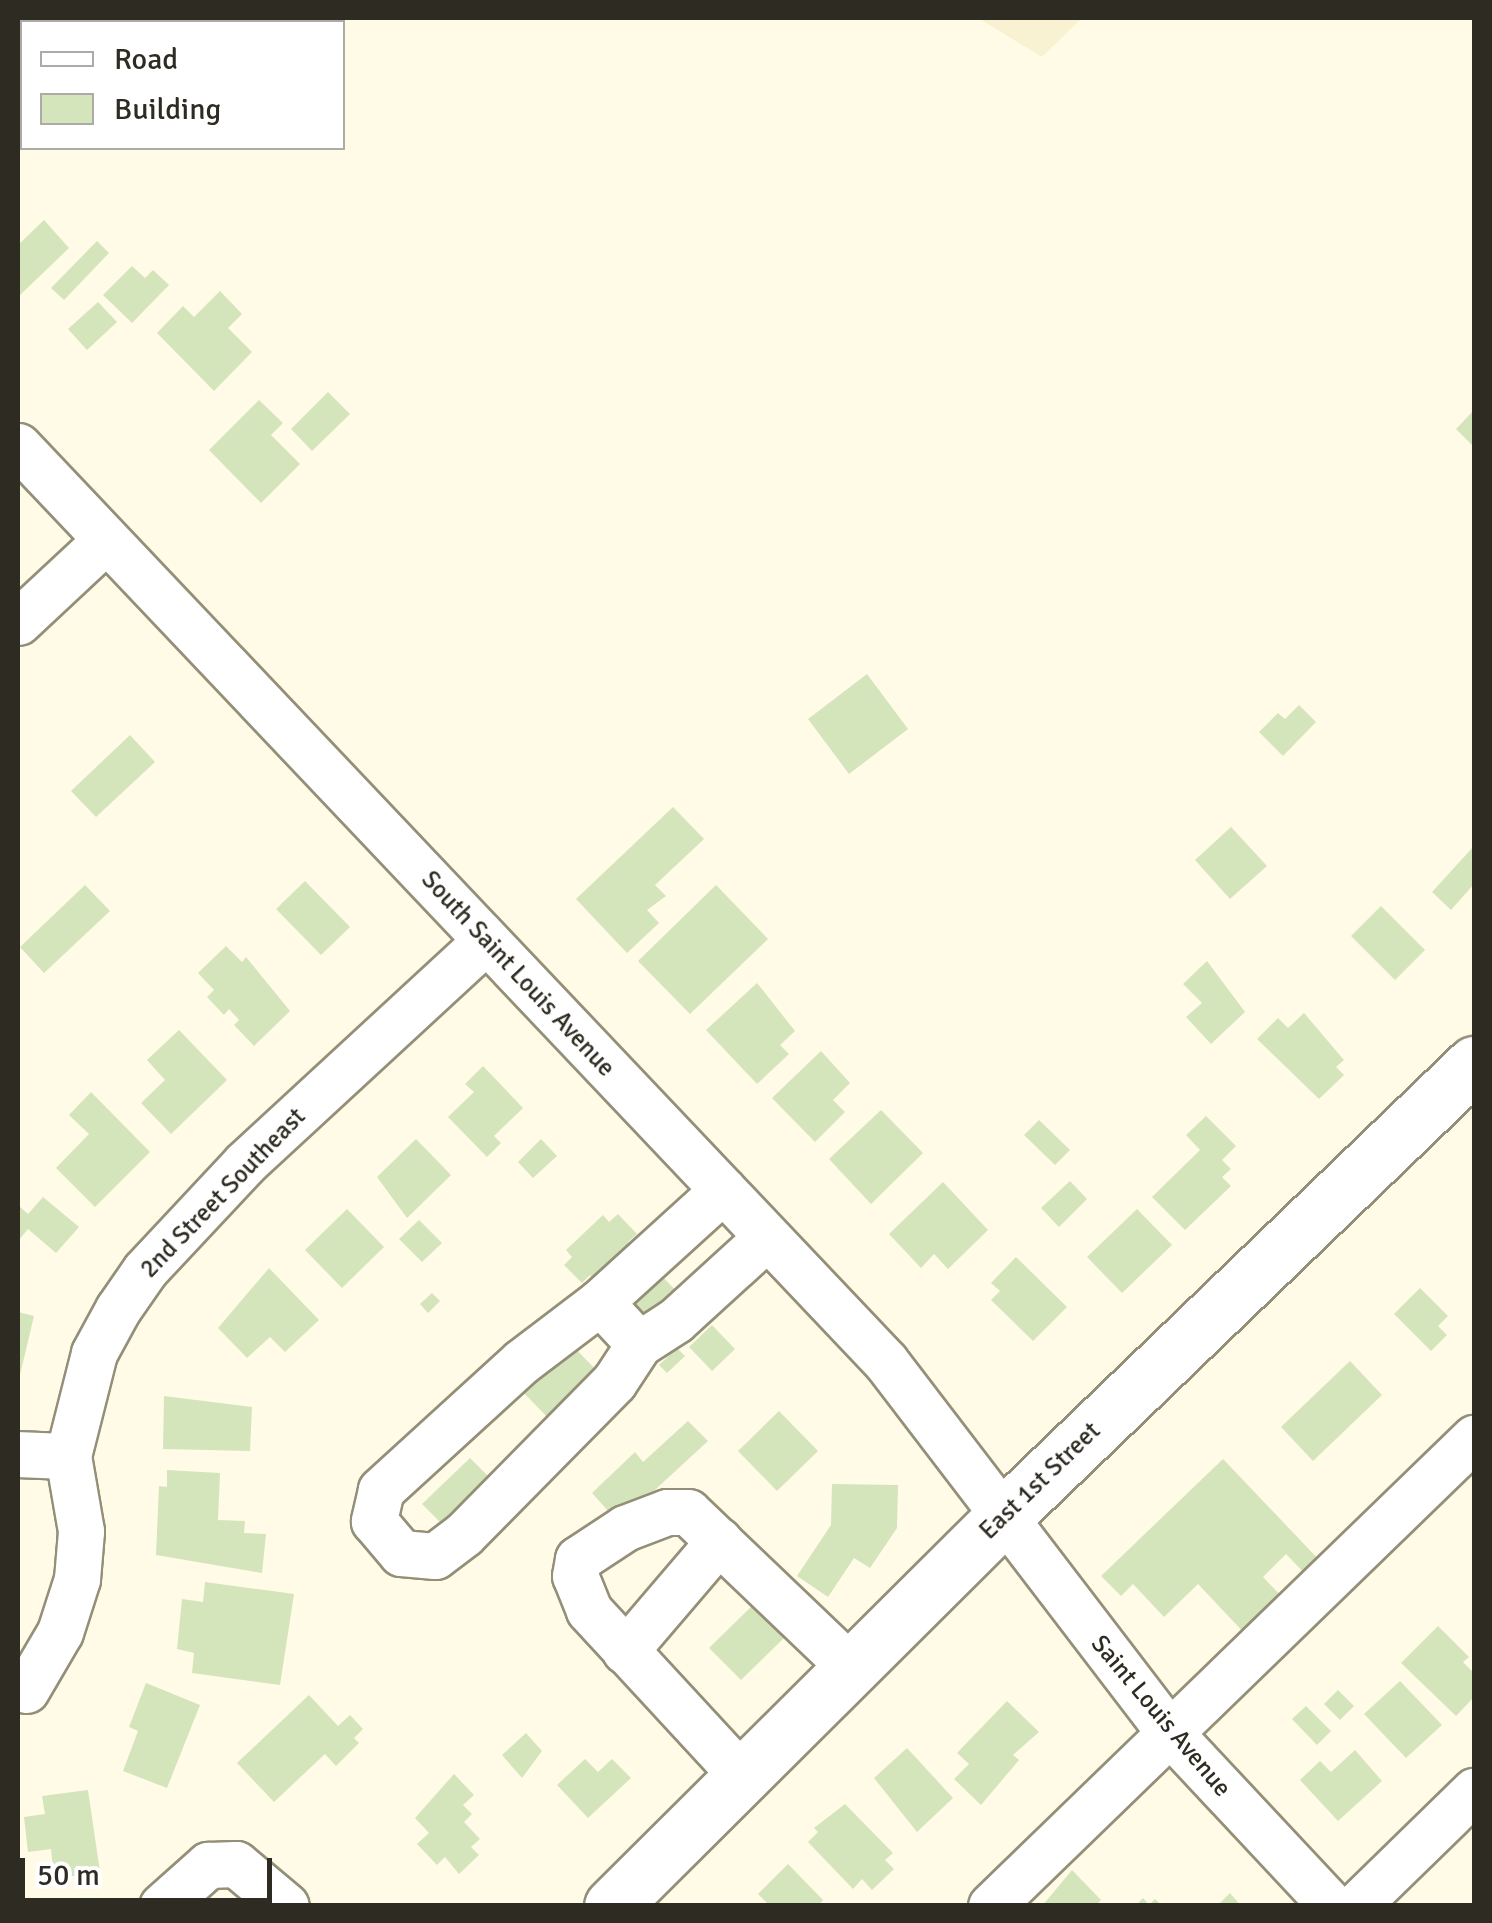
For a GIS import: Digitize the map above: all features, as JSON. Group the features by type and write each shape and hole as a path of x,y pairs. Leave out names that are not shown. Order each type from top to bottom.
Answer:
{"main road":[{"name":"East 1st Street","path":"612,1906 1004,1516 1474,1064"}],"street":[{"name":"South Saint Louis Avenue","path":"18,446 886,1362 1004,1516"},
{"path":"18,622 106,540"},
{"name":"2nd Street Southeast","path":"68,1456 94,1353 145,1270 246,1163 494,948"},
{"path":"723,1190 600,1302 521,1362 381,1490 374,1521 401,1553 435,1556 464,1534 614,1382 638,1344 676,1320 767,1237"},
{"path":"600,1302 638,1344"},
{"path":"991,1906 1474,1438"},
{"path":"18,1454 68,1456 82,1531 77,1579 60,1632 26,1690"},
{"path":"742,1776 625,1650 579,1594 578,1559 625,1528 667,1512 688,1512 851,1668"},
{"name":"Saint Louis Avenue","path":"1004,1516 1170,1733 1332,1906"},
{"path":"625,1650 719,1541"},
{"path":"1356,1906 1474,1791"},
{"path":"162,1906 208,1865 236,1864 286,1906"}],"shaded area":[{"path":"978,18 1082,18 1042,57"}],"building":[{"path":"44,220 69,248 18,297 18,245"},
{"path":"97,241 109,253 64,300 51,288"},
{"path":"132,266 145,278 153,270 169,285 132,323 103,295"},
{"path":"220,291 242,314 228,328 252,352 214,391 157,333 183,306 194,317"},
{"path":"98,302 117,322 87,350 68,329"},
{"path":"328,392 350,414 312,451 291,429"},
{"path":"259,400 283,423 271,435 300,464 261,503 209,450"},
{"path":"1474,410 1474,447 1456,429"},
{"path":"867,674 908,729 849,774 808,719"},
{"path":"1299,705 1316,722 1283,756 1259,732 1278,713 1285,719"},
{"path":"130,735 155,762 96,817 71,791"},
{"path":"673,807 704,839 655,885 666,896 647,910 659,923 627,953 576,899"},
{"path":"1231,827 1267,866 1230,899 1195,860"},
{"path":"1474,846 1474,884 1451,910 1432,892"},
{"path":"305,881 350,927 321,955 276,909"},
{"path":"85,885 110,911 44,973 20,947"},
{"path":"716,885 768,939 690,1014 638,961"},
{"path":"1381,906 1425,950 1395,980 1351,936"},
{"path":"226,946 242,962 246,957 290,1011 254,1046 234,1025 239,1020 229,1009 224,1015 207,997 214,990 198,973"},
{"path":"1207,961 1245,1012 1211,1044 1186,1017 1202,1003 1183,984"},
{"path":"757,983 795,1031 780,1045 789,1054 757,1084 706,1030"},
{"path":"1304,1013 1344,1060 1336,1067 1344,1075 1319,1099 1257,1039 1278,1018 1288,1028"},
{"path":"179,1030 227,1080 171,1134 141,1103 165,1080 147,1060"},
{"path":"821,1051 850,1083 833,1100 845,1112 815,1142 772,1098"},
{"path":"483,1066 523,1108 494,1136 501,1143 487,1157 448,1117 474,1092 465,1084"},
{"path":"91,1092 150,1152 95,1207 56,1168 89,1134 69,1115"},
{"path":"881,1110 923,1153 871,1204 829,1159"},
{"path":"1206,1116 1236,1146 1222,1160 1231,1169 1222,1177 1231,1186 1185,1230 1152,1197 1200,1150 1186,1135"},
{"path":"1039,1120 1070,1150 1055,1165 1024,1135"},
{"path":"416,1139 451,1175 407,1218 377,1177"},
{"path":"541,1139 557,1156 533,1178 518,1162"},
{"path":"1070,1181 1087,1199 1059,1227 1041,1208"},
{"path":"943,1182 988,1230 948,1269 934,1254 921,1268 889,1234"},
{"path":"43,1197 79,1227 56,1253 28,1229 18,1241 18,1205 28,1214"},
{"path":"347,1209 384,1247 342,1288 305,1250"},
{"path":"1137,1209 1172,1245 1122,1293 1087,1257"},
{"path":"618,1214 637,1234 628,1242 635,1248 598,1284 590,1275 582,1283 564,1265 572,1257 566,1250 603,1215 609,1222"},
{"path":"419,1220 442,1243 422,1262 399,1239"},
{"path":"1016,1257 1067,1307 1033,1341 991,1300 1000,1291 991,1283"},
{"path":"269,1268 319,1320 285,1352 270,1337 247,1358 218,1328"},
{"path":"657,1271 682,1297 650,1328 625,1302"},
{"path":"1420,1288 1448,1316 1438,1326 1447,1335 1431,1351 1394,1314"},
{"path":"432,1293 440,1301 428,1313 420,1304"},
{"path":"18,1312 34,1316 19,1379 18,1379"},
{"path":"712,1325 735,1349 712,1371 689,1347"},
{"path":"567,1340 601,1375 552,1422 518,1387"},
{"path":"677,1348 685,1356 667,1373 659,1365"},
{"path":"1350,1361 1382,1395 1313,1461 1281,1427"},
{"path":"164,1396 252,1407 250,1451 163,1449"},
{"path":"779,1411 818,1451 777,1491 738,1451"},
{"path":"688,1421 708,1441 619,1523 592,1493 635,1452 643,1462"},
{"path":"470,1458 496,1484 448,1530 422,1504"},
{"path":"1223,1459 1323,1564 1309,1578 1286,1554 1263,1577 1285,1600 1248,1637 1198,1584 1164,1617 1133,1584 1121,1596 1101,1576"},
{"path":"167,1470 220,1473 218,1520 245,1521 244,1533 266,1534 262,1573 156,1555 159,1486 167,1487"},
{"path":"832,1484 898,1485 897,1528 870,1568 854,1558 828,1597 797,1576 831,1525"},
{"path":"205,1582 294,1594 280,1685 192,1673 194,1653 177,1649 182,1599 203,1602"},
{"path":"754,1604 786,1636 741,1680 709,1648"},
{"path":"1438,1626 1469,1657 1463,1662 1474,1673 1474,1697 1456,1716 1401,1663"},
{"path":"1400,1681 1442,1725 1406,1758 1364,1714"},
{"path":"146,1683 200,1705 167,1788 123,1771 138,1731 129,1727"},
{"path":"1338,1690 1354,1706 1340,1720 1324,1704"},
{"path":"309,1695 338,1726 350,1715 363,1729 354,1738 359,1743 336,1766 325,1754 274,1802 237,1763"},
{"path":"1007,1701 1039,1732 1013,1755 1019,1760 981,1805 954,1779 969,1764 957,1753"},
{"path":"1306,1706 1331,1731 1317,1745 1292,1719"},
{"path":"526,1733 542,1751 522,1778 502,1755"},
{"path":"907,1748 953,1798 917,1832 874,1778"},
{"path":"1355,1750 1382,1781 1338,1821 1300,1780 1320,1761 1331,1772"},
{"path":"585,1759 598,1772 612,1759 631,1778 588,1818 557,1785"},
{"path":"454,1774 474,1795 463,1805 472,1814 464,1822 480,1839 471,1847 479,1855 459,1874 445,1857 437,1865 417,1844 429,1833 415,1818"},
{"path":"88,1790 100,1872 54,1879 51,1849 28,1852 24,1817 45,1814 42,1796"},
{"path":"845,1804 893,1853 885,1860 894,1869 872,1890 862,1879 853,1889 808,1842 818,1832 814,1828"},
{"path":"788,1864 823,1900 818,1906 770,1906 758,1894"},
{"path":"1072,1870 1101,1900 1095,1906 1042,1906"},
{"path":"1230,1893 1241,1906 1217,1906"},
{"path":"1143,1898 1149,1905 1155,1899 1162,1906 1135,1906"}]}
